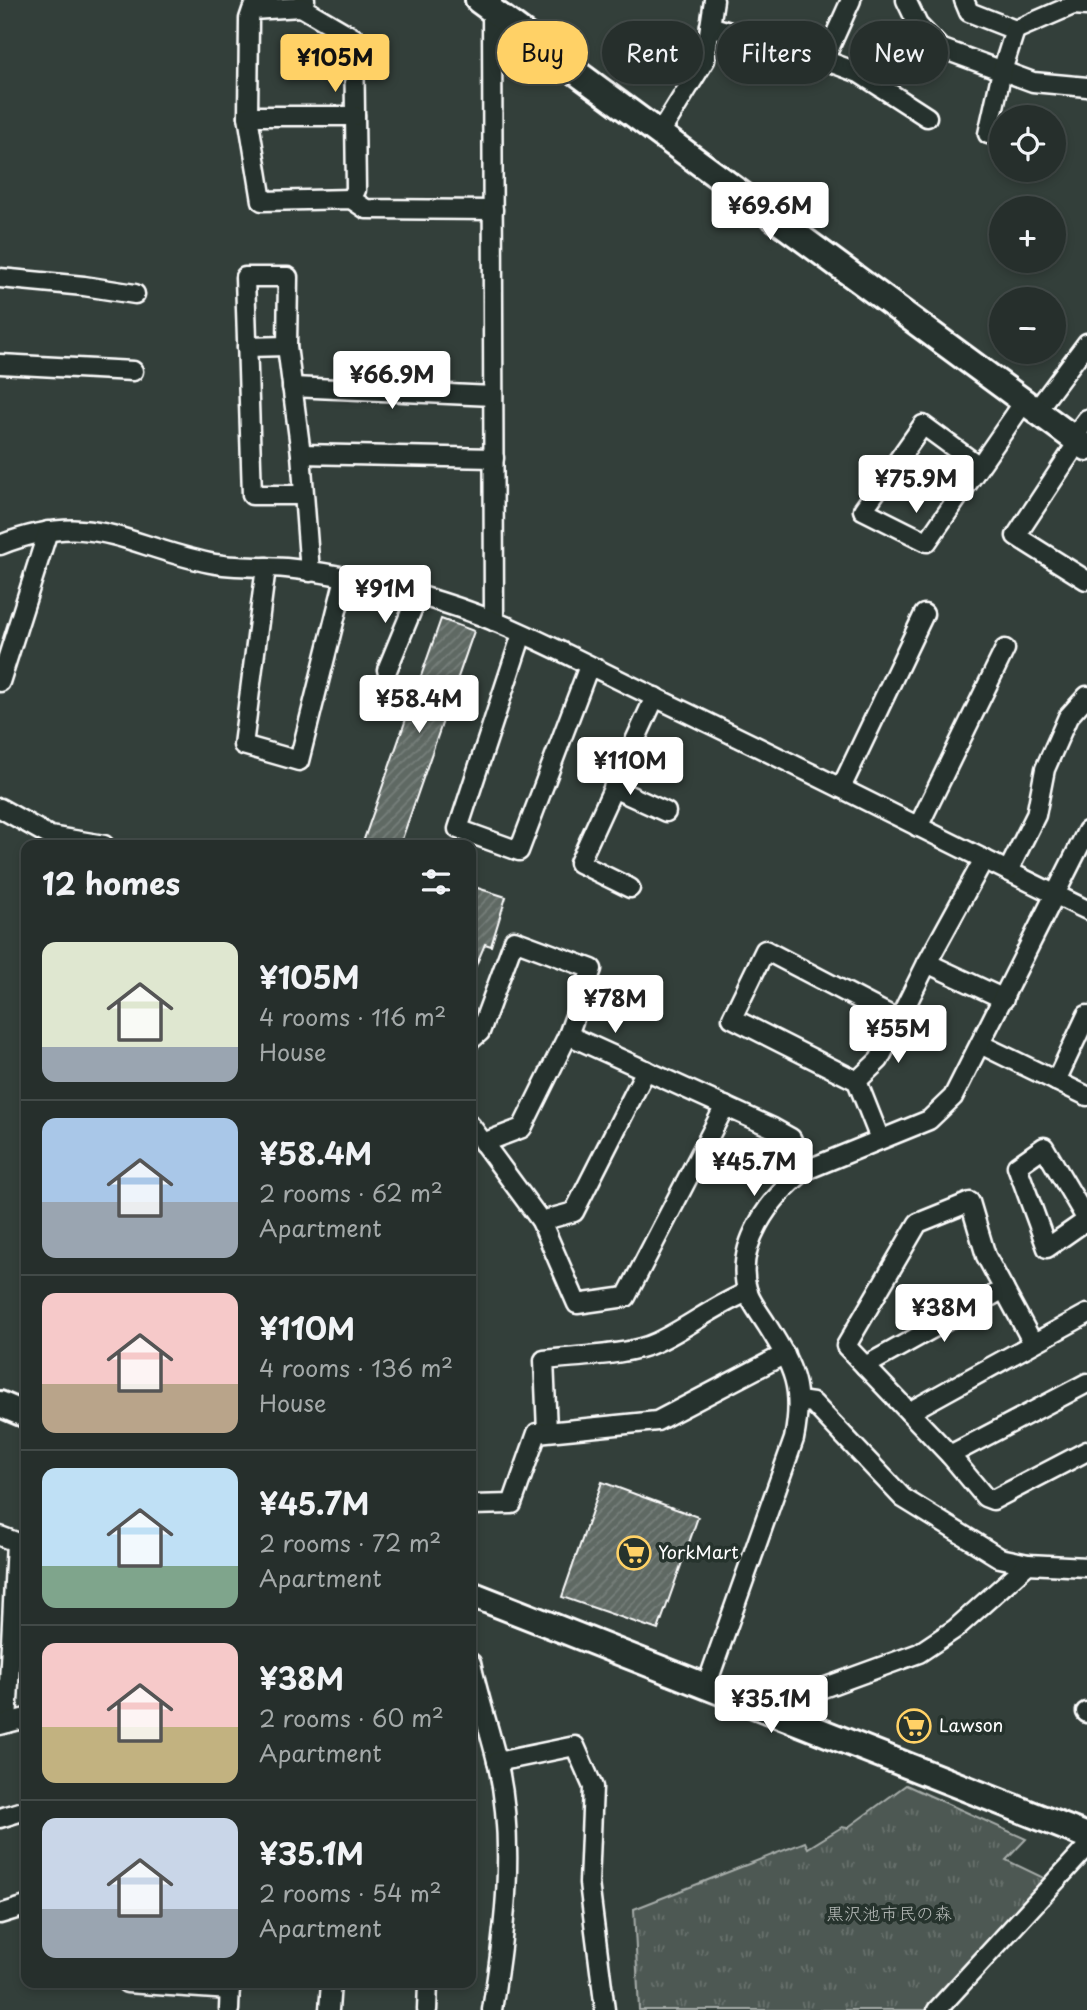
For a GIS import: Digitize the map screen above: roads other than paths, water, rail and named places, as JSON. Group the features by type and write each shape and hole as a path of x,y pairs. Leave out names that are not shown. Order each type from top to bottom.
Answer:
{"street":[{"path":"660,133 705,60 714,0"},
{"path":"836,33 851,0"},
{"path":"906,0 918,25 940,48 1032,82 1087,87"},
{"path":"964,0 969,12 1015,30 1078,4"},
{"path":"487,3 1030,406 1081,437 1016,536 1086,580"},
{"path":"487,3 493,210 494,621"},
{"path":"351,199 356,190 354,38 303,4 252,10 249,19 248,116 262,201 351,199 366,209 493,210"},
{"path":"710,26 717,28"},
{"path":"988,134 1002,71 1015,30"},
{"path":"836,64 859,73 927,117"},
{"path":"248,116 355,116"},
{"path":"304,495 252,495 245,277 288,277 287,346 301,454 310,572"},
{"path":"0,278 135,294"},
{"path":"979,466 922,425 863,510 927,542 979,466 1087,344"},
{"path":"247,347 287,346"},
{"path":"0,364 133,371"},
{"path":"292,387 493,396"},
{"path":"301,454 494,458"},
{"path":"0,545 48,531 71,528 106,531 212,564 310,572 418,595 494,621 522,634 1087,910"},
{"path":"0,682 48,531"},
{"path":"267,567 243,745 299,761 345,578"},
{"path":"387,670 418,595"},
{"path":"841,788 924,614"},
{"path":"522,634 458,829 519,850 589,666"},
{"path":"918,827 1005,649"},
{"path":"1008,871 1036,816 1045,769 1068,717 1087,696"},
{"path":"630,888 579,863 655,697"},
{"path":"613,788 666,812"},
{"path":"0,808 50,840"},
{"path":"707,1684 794,1439 799,1401 790,1362 748,1293 745,1259 756,1227 788,1183 806,1170 929,1120 941,1111 961,1084 982,1045 1087,831"},
{"path":"857,1081 879,1060 927,963 984,859"},
{"path":"476,1036 480,1032 514,940 592,969 568,1035 522,1128 483,1143"},
{"path":"880,1139 857,1081 732,1018 765,950 899,1020"},
{"path":"927,963 1004,999"},
{"path":"1056,1082 1087,1014"},
{"path":"568,1035 791,1138 806,1170"},
{"path":"982,1045 1087,1096"},
{"path":"541,1221 574,1212 646,1070"},
{"path":"476,1133 541,1221 578,1304 625,1297 725,1106"},
{"path":"1044,1147 1087,1220 1047,1248 1017,1166 1044,1147"},
{"path":"1033,1343 986,1256 970,1202 918,1223 846,1346 950,1455 985,1497 993,1500 1087,1451"},
{"path":"865,1366 1004,1289"},
{"path":"547,1431 544,1360 638,1348 657,1342 722,1302 748,1293"},
{"path":"909,1412 1087,1314"},
{"path":"476,1505 512,1504 537,1433 657,1420 785,1354"},
{"path":"950,1455 1087,1383"},
{"path":"799,1401 813,1403 903,1498 1000,1558 1028,1564 1087,1567"},
{"path":"0,1404 21,1413"},
{"path":"0,1536 16,1542 5,1655 3,1724 21,1719"},
{"path":"774,1712 790,1700 919,1653 955,1629 1028,1564"},
{"path":"476,1596 707,1684 1087,1836"},
{"path":"477,1709 497,1762 507,1838 503,1943 492,2010"},
{"path":"497,1762 575,1746 593,1787 589,1883 605,2010"},
{"path":"0,1818 21,1812"},
{"path":"937,2010 1087,1847"},
{"path":"0,1914 21,1908"},
{"path":"229,2010 230,1988"},
{"path":"329,2010 331,1988"},
{"path":"427,2010 428,1988"}],"place":[{"name":"YorkMart","path":"634,1553"},
{"name":"Lawson","path":"914,1726"}],"park label":[{"name":"黒沢池市民の森","path":"889,1914"}]}
